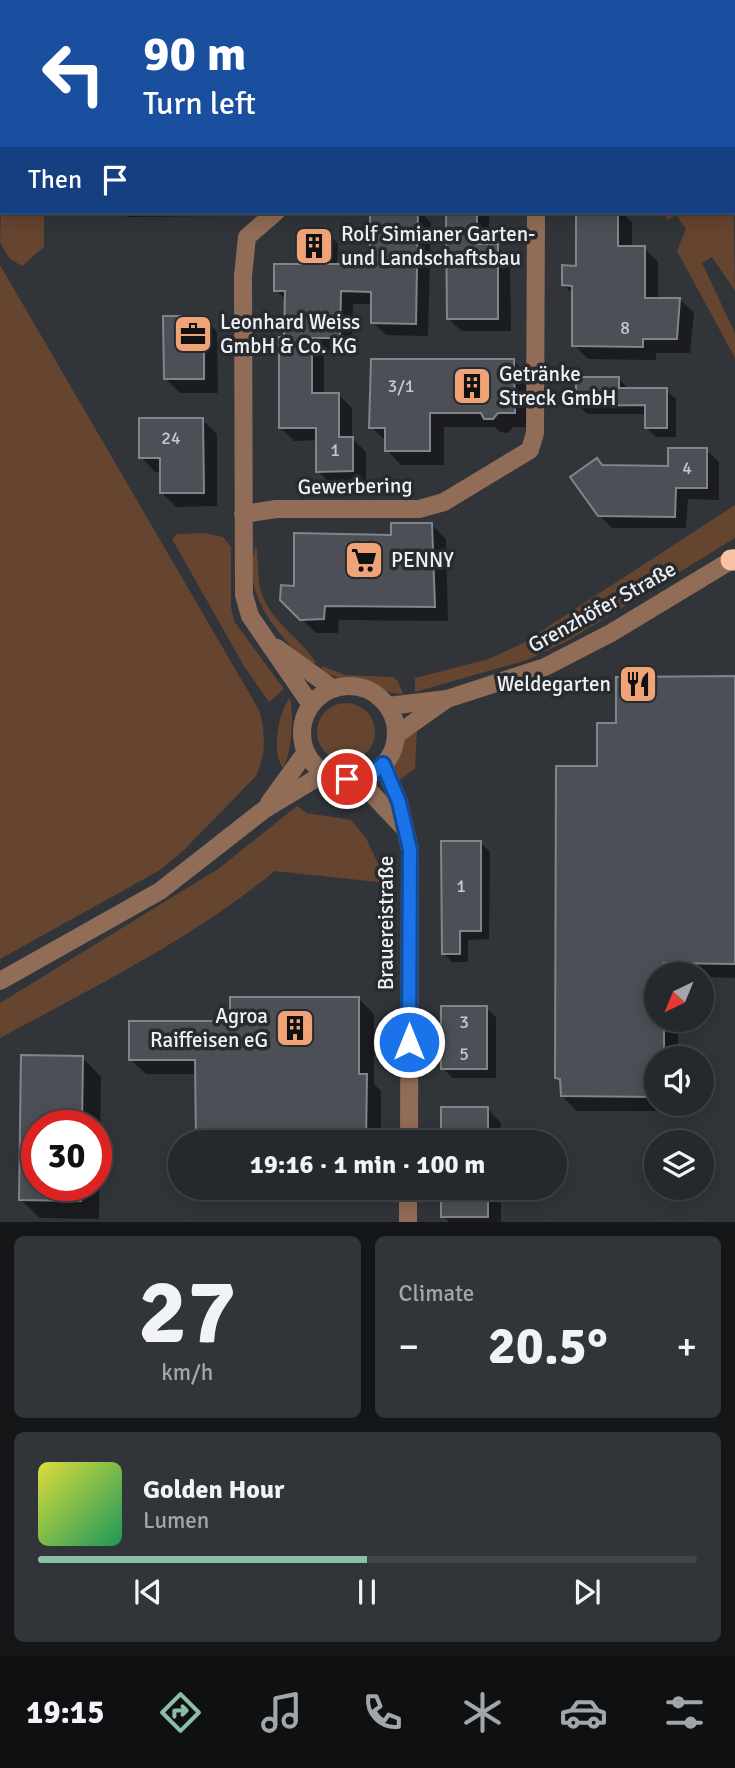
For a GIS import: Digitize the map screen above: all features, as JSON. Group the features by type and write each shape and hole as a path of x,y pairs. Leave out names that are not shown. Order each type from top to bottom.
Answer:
{"street":[{"path":"274,214 247,237 243,276 244,595 250,616 311,705"},
{"name":"Gewerbering","path":"243,514 276,509 419,509 444,502 530,450 535,433 536,214"},
{"name":"Grenzhöfer Straße","path":"388,706 447,699 545,667 611,633 734,559"},
{"path":"268,642 332,688"},
{"path":"348,685 363,688 377,695 393,715 396,735 393,750 373,773 358,779 335,778 325,773 306,752 302,728 311,705 332,688 348,685"},
{"name":"Grenzhöfer Straße","path":"396,735 447,699"},
{"path":"265,809 306,752"},
{"name":"Brauereistraße","path":"383,764 399,802 410,850 409,1130"},
{"path":"0,981 160,891 265,809 325,773"},
{"name":"Brauereistraße","path":"358,779 405,829"},
{"path":"408,1200 408,1222"}],"shaded area":[{"path":"1,214 44,214 44,247 22,266 10,259 0,243"},
{"path":"664,214 734,214 735,291 712,257 702,263 735,333 735,358 677,251 686,229 676,215 668,220"},
{"path":"0,265 259,710 264,743 256,776 184,850 160,870 0,959"},
{"path":"735,505 735,538 569,640 527,660 415,692 415,678 489,659 523,643"},
{"path":"204,533 223,537 231,547 231,607 234,621 284,689 269,702 244,666 172,539 177,534"},
{"path":"256,546 260,589 267,605 316,663 310,665 286,641 257,597 252,563"},
{"path":"322,666 345,675 393,677 398,681 403,694 336,677 321,671"},
{"path":"290,697 291,734 283,768 277,752 278,732 282,713"},
{"path":"340,703 352,703 367,711 375,726 375,738 367,753 352,761 340,761 325,753 317,738 317,726 325,711"},
{"path":"417,728 415,769 396,782 394,766 397,751 405,738"},
{"path":"297,806 307,813 351,820 366,838 387,883 275,871 210,919 176,940 0,1038 0,1003 218,869"}],"building":[{"path":"370,214 418,214 416,324 371,323 371,292 341,291 340,338 312,338 312,393 339,393 339,437 353,437 353,471 316,472 316,428 279,428 279,337 284,337 285,291 274,291 274,264 303,264 304,228 325,229 325,264 370,264"},
{"path":"446,214 477,214 477,244 498,244 498,319 447,319"},
{"path":"576,214 618,214 618,246 645,246 645,298 680,298 677,339 643,339 643,347 572,346 572,286 562,285 562,265 576,266"},
{"path":"163,316 204,316 204,379 164,379"},
{"path":"371,359 514,359 515,413 498,413 493,419 484,419 481,413 430,413 430,451 385,451 385,428 369,428"},
{"path":"576,377 619,377 619,388 667,388 667,428 645,428 645,405 576,406"},
{"path":"139,418 203,418 204,493 160,493 160,458 139,458"},
{"path":"668,448 707,448 707,488 676,488 675,517 598,516 570,477 597,458 602,465 668,466"},
{"name":"PENNY","path":"391,523 432,523 435,607 325,606 324,619 300,620 280,600 281,585 294,586 294,533 391,535"},
{"path":"735,676 735,964 644,962 644,1032 664,1032 664,1046 644,1046 644,1097 561,1096 560,1079 555,1078 556,766 597,766 597,723 616,723 616,677"},
{"path":"441,841 481,841 481,931 460,931 460,954 442,954"},
{"path":"230,997 359,997 359,1074 367,1074 366,1130 196,1130 195,1060 129,1060 129,1021 230,1021"},
{"path":"441,1006 487,1006 487,1069 441,1069"},
{"path":"21,1055 83,1056 82,1110 21,1110 19,1200"},
{"path":"441,1107 488,1107 488,1130 441,1130"},
{"path":"441,1200 488,1200 488,1217 441,1217"}],"place":[{"name":"Rolf Simianer Garten- und Landschaftsbau","path":"314,246"},
{"name":"Leonhard Weiss GmbH & Co. KG","path":"193,334"},
{"name":"Getränke Streck GmbH","path":"472,386"},
{"name":"PENNY","path":"364,560"},
{"name":"Weldegarten","path":"638,684"},
{"name":"Agroa Raiffeisen eG","path":"295,1028"}],"route":[{"path":"347,779 358,779 373,773 383,764 399,802 410,850 409,1042"}]}
